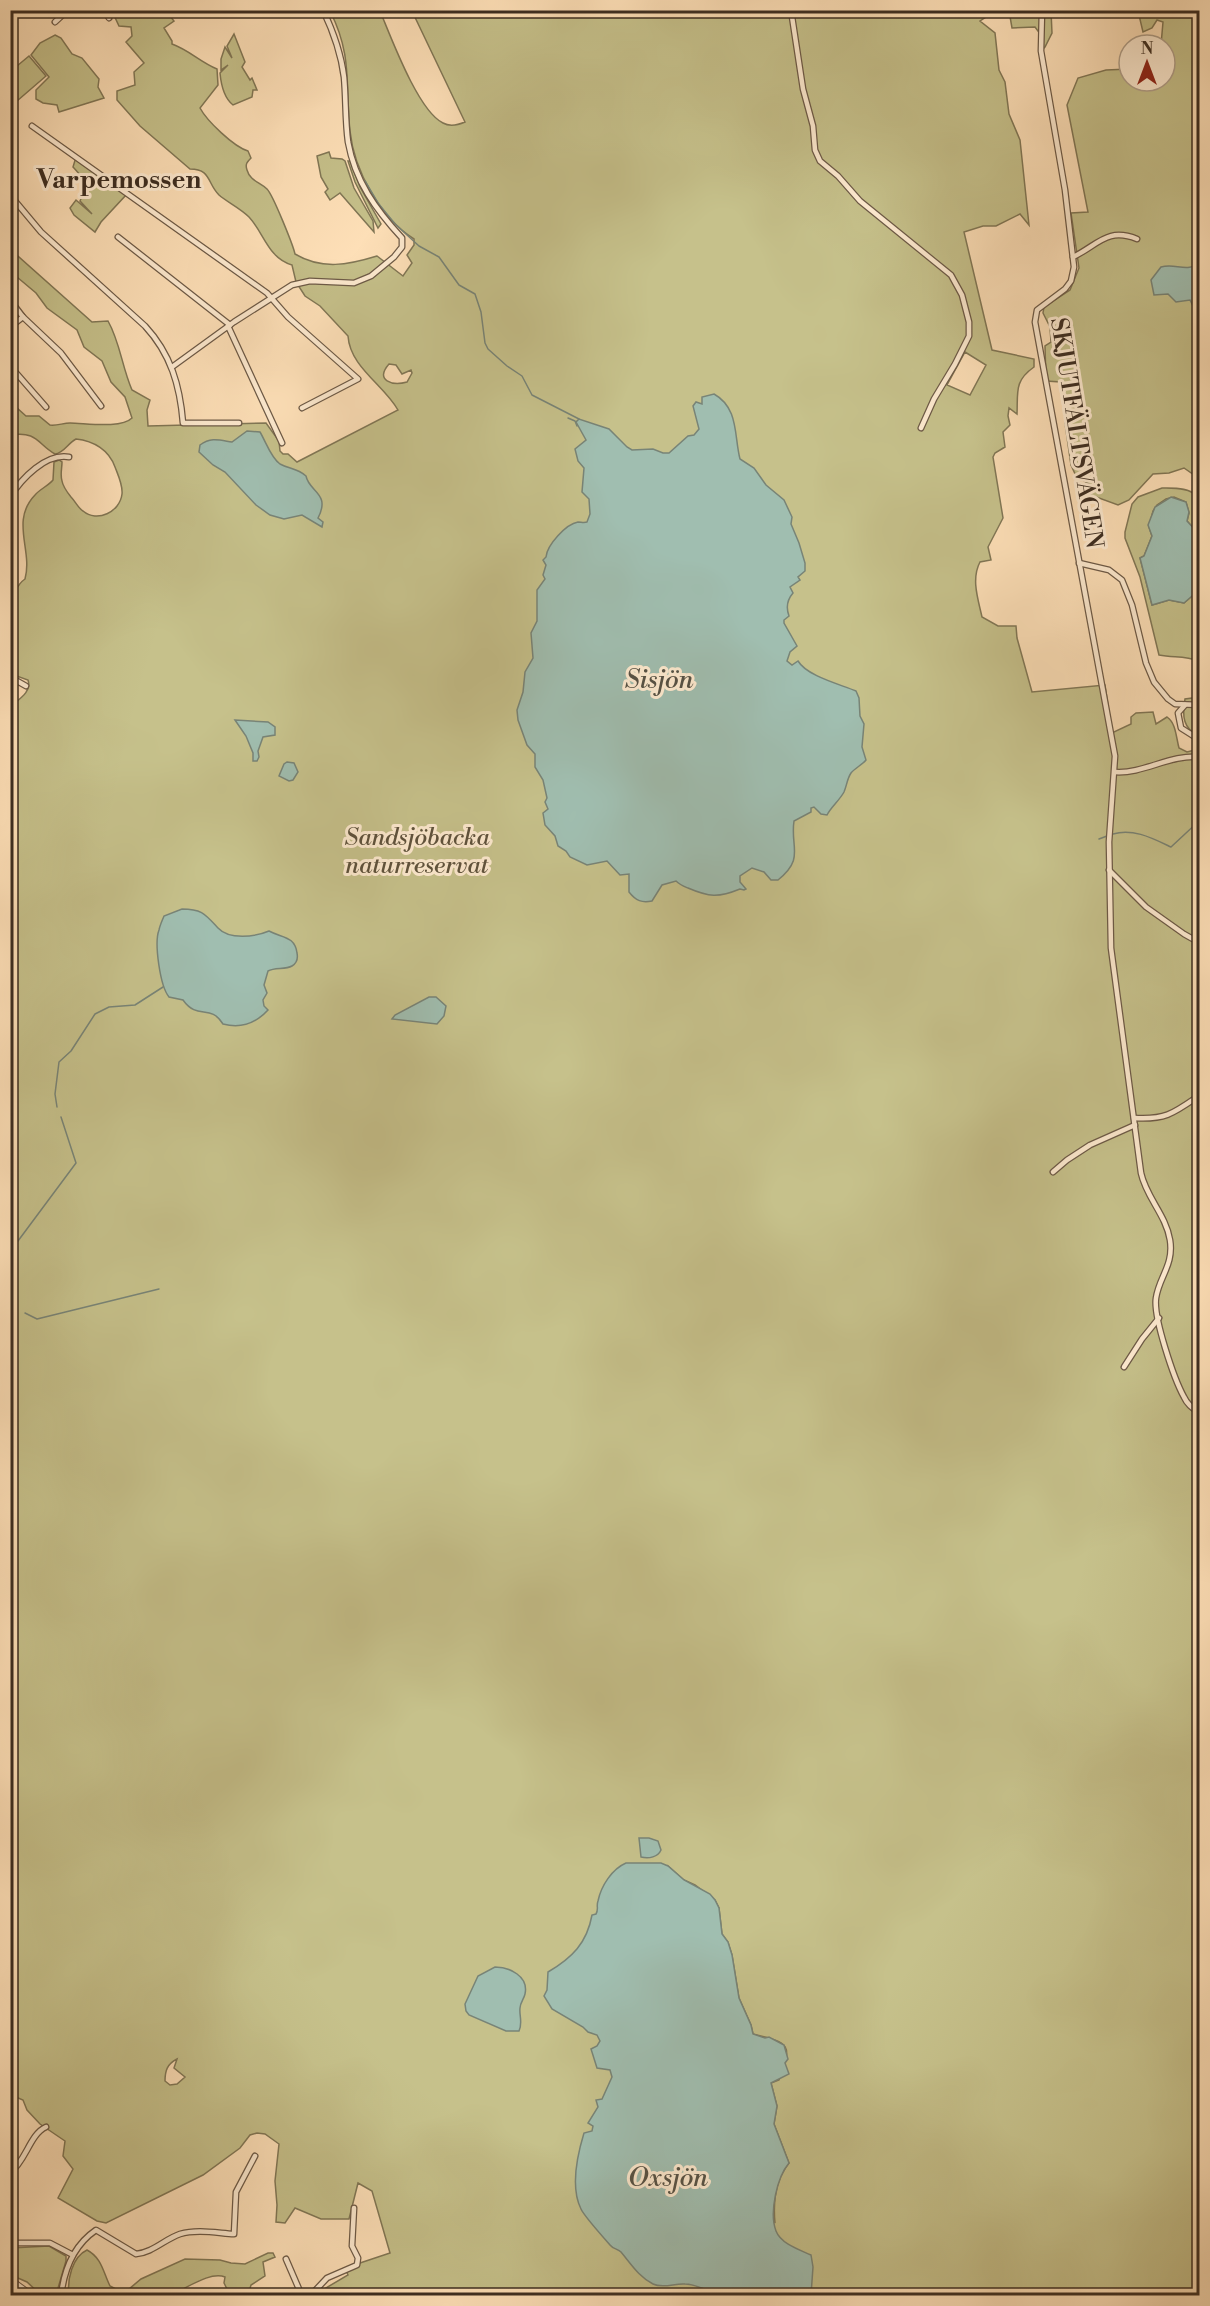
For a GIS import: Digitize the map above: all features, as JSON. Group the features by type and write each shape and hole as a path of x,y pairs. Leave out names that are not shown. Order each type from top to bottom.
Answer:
{"main road":[{"path":"10,2287 17,2295"}],"street":[{"path":"55,22 68,10"},
{"path":"104,10 109,18"},
{"path":"172,367 283,289 301,282 347,283 362,280 388,264 403,244 402,238 375,208 356,169 348,141 342,66 333,30 323,10"},
{"path":"791,10 803,89 813,126 815,150 820,160 866,207 951,275 962,295 969,322 969,336 934,399 921,428"},
{"name":"SKJUTFÄLTSVÄGEN","path":"1042,10 1041,51 1065,190 1074,267 1071,282 1062,292 1039,307 1034,316 1079,563 1103,568 1122,580 1132,605 1150,675 1168,699 1175,704 1185,705"},
{"path":"32,126 271,297 288,317 358,379 302,408"},
{"path":"10,195 41,232 153,335 172,367 180,393 183,423 239,423"},
{"path":"1073,257 1107,236 1119,234 1137,239"},
{"path":"118,237 229,326 282,443"},
{"path":"10,300 23,317 61,353 101,406"},
{"path":"10,327 23,317"},
{"path":"10,366 46,407"},
{"path":"10,497 24,478 38,467 56,457 69,457"},
{"path":"1079,563 1114,748 1115,772 1110,817 1109,870 1112,957 1143,1182 1164,1220 1170,1242 1170,1261 1156,1297 1159,1318 1181,1392 1188,1404 1200,1413"},
{"path":"10,678 26,686"},
{"path":"1200,705 1185,705 1178,712 1181,728 1200,740"},
{"path":"1115,772 1125,773 1170,760 1199,755"},
{"path":"1109,870 1146,907 1200,943"},
{"path":"1134,1118 1164,1117 1200,1095"},
{"path":"1053,1172 1090,1145 1135,1125"},
{"path":"1124,1367 1159,1318"},
{"path":"10,2173 21,2163 36,2135 46,2127"},
{"path":"61,2295 64,2276 73,2255 88,2235 96,2230 136,2254 143,2253 183,2234 234,2234 236,2192 255,2156"},
{"path":"310,2295 328,2277 357,2265 358,2258 352,2246 354,2208"},
{"path":"10,2243 50,2243 73,2255"},
{"path":"286,2259 302,2295"},
{"path":"10,2280 32,2295"}],"green space":[{"name":"Sandsjöbacka naturreservat","path":"112,11 166,11 174,21 164,28 172,44 217,69 218,85 200,108 221,133 248,151 251,158 246,165 248,174 270,193 295,254 325,264 345,264 377,256 403,276 412,263 407,255 414,245 414,239 402,230 380,206 357,162 350,131 345,57 330,11 380,11 406,72 424,104 443,123 457,125 465,122 412,11 986,11 986,17 980,21 995,33 999,70 1005,82 1009,114 1020,140 1029,225 1020,214 996,226 983,226 964,232 992,350 1034,359 1034,367 1020,382 1017,414 1009,408 1010,425 1003,432 1005,447 993,457 1003,518 988,547 991,560 980,562 977,569 976,589 982,617 998,626 1016,626 1017,638 1032,692 1105,685 1112,733 1131,724 1131,717 1136,713 1153,712 1156,724 1167,717 1170,720 1179,748 1187,752 1199,749 1199,2295 314,2295 348,2275 345,2268 390,2253 372,2191 358,2183 349,2219 321,2219 295,2208 285,2223 276,2222 275,2181 279,2144 265,2134 257,2133 250,2135 240,2148 203,2175 106,2223 97,2221 58,2198 73,2169 63,2156 65,2141 40,2124 27,2110 23,2100 10,2097 10,707 24,695 29,684 28,680 11,674 10,622 14,597 18,586 25,579 27,568 24,515 35,495 53,480 54,462 59,460 62,462 61,476 64,487 80,508 89,514 101,516 107,514 117,506 122,491 112,461 105,451 95,444 76,439 61,452 55,454 32,437 20,434 11,435 11,407 17,408 26,416 39,416 50,425 112,424 132,418 125,397 111,382 102,361 84,347 77,330 47,308 36,293 11,272 10,249 92,322 108,321 132,390 150,400 147,410 148,426 266,423 279,441 280,451 288,454 297,462 398,410 361,366 350,347 348,336 320,306 305,296 296,282 292,265 277,257 249,217 219,195 202,171 190,169 140,126 117,100 117,91 135,85 134,72 144,63 126,42 132,36 131,27 119,26","holes":["965,352 986,365 970,395 947,385","389,364 396,365 402,374 411,370 412,373 407,382 391,383 384,378","668,1866 684,1880 715,1900 719,1908 722,1934 728,1942 732,1955 739,1998 753,2034 781,2043 787,2052 779,2080 771,2083 777,2106 774,2124 789,2163 776,2191 775,2223 664,2040","177,2059 174,2068 185,2077 177,2084 170,2085 165,2081 165,2074"]},
{"path":"1009,11 1051,11 1052,33 1043,49 1041,35 1035,27 1012,28"},
{"path":"1138,11 1199,11 1199,490 1194,475 1184,468 1169,473 1153,474 1129,500 1118,505 1088,494 1089,484 1076,476 1071,465 1065,423 1072,417 1064,407 1061,382 1046,381 1045,346 1051,342 1050,327 1043,313 1044,307 1070,290 1079,268 1071,213 1088,212 1067,105 1078,78 1106,70 1117,70 1117,93 1177,93 1177,33 1162,33 1163,22 1157,20 1152,28 1143,32"},
{"path":"234,34 245,62 242,67 250,80 252,78 257,90 253,90 252,97 233,105 225,95 220,73 228,65 221,70 221,59 225,47 232,58 227,46"},
{"path":"55,35 61,38 72,54 82,58 99,79 98,87 104,98 59,112 57,105 43,103 36,99 36,90 49,77 31,55 40,43"},
{"path":"29,56 46,76 17,101 11,94 11,71"},
{"path":"329,152 331,158 345,161 354,188 373,221 374,232 340,193 330,200 325,192 328,189 321,177 317,156"},
{"path":"76,157 126,195 101,222 95,232 74,215 70,208 76,200 92,214 80,201 85,190 85,182 73,167"},
{"path":"348,161 381,224 378,228 355,182"},
{"path":"1162,488 1176,488 1192,492 1198,503 1199,534 1187,521 1189,513 1186,502 1174,497 1166,499 1153,511 1149,527 1152,536 1144,556 1140,558 1152,605 1169,600 1184,603 1199,590 1199,661 1159,655 1140,577 1125,538 1132,504 1138,497"},
{"path":"1199,697 1199,736 1187,726 1184,711 1185,699"},
{"path":"49,2246 66,2256 66,2261 56,2295 41,2295 27,2282 11,2275 11,2248"},
{"path":"87,2250 99,2261 110,2286 118,2290 129,2289 141,2279 185,2259 220,2260 245,2264 268,2253 273,2253 275,2257 263,2262 265,2276 251,2285 248,2295 230,2295 224,2283 225,2277 214,2276 181,2290 183,2295 69,2295 69,2283 74,2263"}],"water":[{"path":"1199,264 1199,303 1194,308 1190,300 1176,302 1168,294 1154,295 1151,280 1161,267 1189,267"},
{"name":"Sisjön","path":"714,394 728,407 732,415 740,459 754,468 766,485 784,500 792,517 791,524 805,563 805,571 798,577 800,580 790,587 793,593 789,598 789,616 784,623 797,646 790,652 787,661 792,665 798,661 808,671 856,691 859,698 860,716 864,724 862,747 866,760 851,773 844,792 827,815 821,814 814,807 811,808 811,812 794,821 794,859 778,880 771,880 764,872 752,868 740,876 740,882 746,889 744,890 708,895 685,887 676,881 662,885 652,901 642,901 629,892 629,874 620,875 607,861 587,865 570,857 558,846 555,836 545,825 543,813 548,809 543,780 535,767 535,754 527,745 517,710 523,692 525,672 533,658 531,633 537,621 537,590 545,579 543,575 546,565 543,560 553,541 563,531 578,522 587,522 590,514 589,499 582,492 584,468 578,461 575,449 586,440 576,422 579,419 609,429 632,450 653,449 669,453 699,429 693,406 696,402 702,404 702,397"},
{"path":"247,431 260,432 271,454 280,464 306,476 321,498 318,518 323,522 322,527 302,515 284,519 270,515 256,505 225,472 199,452 200,445 204,442 215,440 232,442"},
{"path":"1171,497 1186,502 1189,512 1187,521 1199,534 1199,590 1184,603 1169,600 1152,605 1140,558 1144,556 1152,536 1148,525 1155,507"},
{"path":"235,720 268,722 275,727 275,735 263,737 257,761 253,761 253,753 246,736"},
{"path":"287,762 294,763 298,772 293,780 289,781 279,776"},
{"path":"182,909 203,913 223,932 235,936 257,935 269,931 294,943 297,955 295,963 289,967 268,971 264,985 267,993 263,1000 268,1010 258,1018 248,1024 236,1026 223,1024 213,1014 194,1010 183,1000 169,997 161,974 158,936 164,916"},
{"path":"429,997 436,997 446,1006 444,1016 437,1024 392,1019 395,1015"},
{"path":"639,1838 658,1841 660,1852 653,1857 641,1857"},
{"name":"Oxsjön","path":"626,1863 661,1863 684,1880 710,1894 719,1908 722,1934 728,1942 732,1955 739,1998 753,2034 769,2037 784,2045 788,2059 785,2063 789,2074 771,2083 777,2106 774,2124 789,2163 778,2186 773,2215 778,2236 791,2246 811,2255 813,2267 811,2295 719,2295 689,2284 661,2286 653,2284 639,2274 621,2252 611,2246 581,2209 575,2181 579,2151 584,2133 592,2131 593,2126 588,2123 598,2107 596,2100 602,2099 612,2077 610,2070 597,2068 591,2049 600,2041 597,2035 588,2032 552,2009 544,1996 547,1990 548,1972 577,1949 590,1925 592,1915 597,1912 599,1895 604,1884 616,1869"},
{"path":"495,1967 512,1971 524,1982 525,1994 520,2006 519,2031 506,2031 469,2015 466,2011 465,2004 478,1976"}],"waterway":[{"path":"365,181 378,203 395,224 419,246 439,257 459,285 475,294 488,349 522,376 532,395 579,419"},
{"path":"568,418 575,421 577,426"},
{"path":"1113,834 1135,833 1171,847 1200,820"},
{"path":"1099,839 1107,836"},
{"path":"57,1107 55,1094 59,1062 71,1051 95,1014 109,1007 135,1005 163,987"},
{"path":"15,1245 76,1163 61,1117"},
{"path":"25,1313 37,1319 159,1289"}],"district":[{"name":"Varpemossen","path":"119,180"}]}
